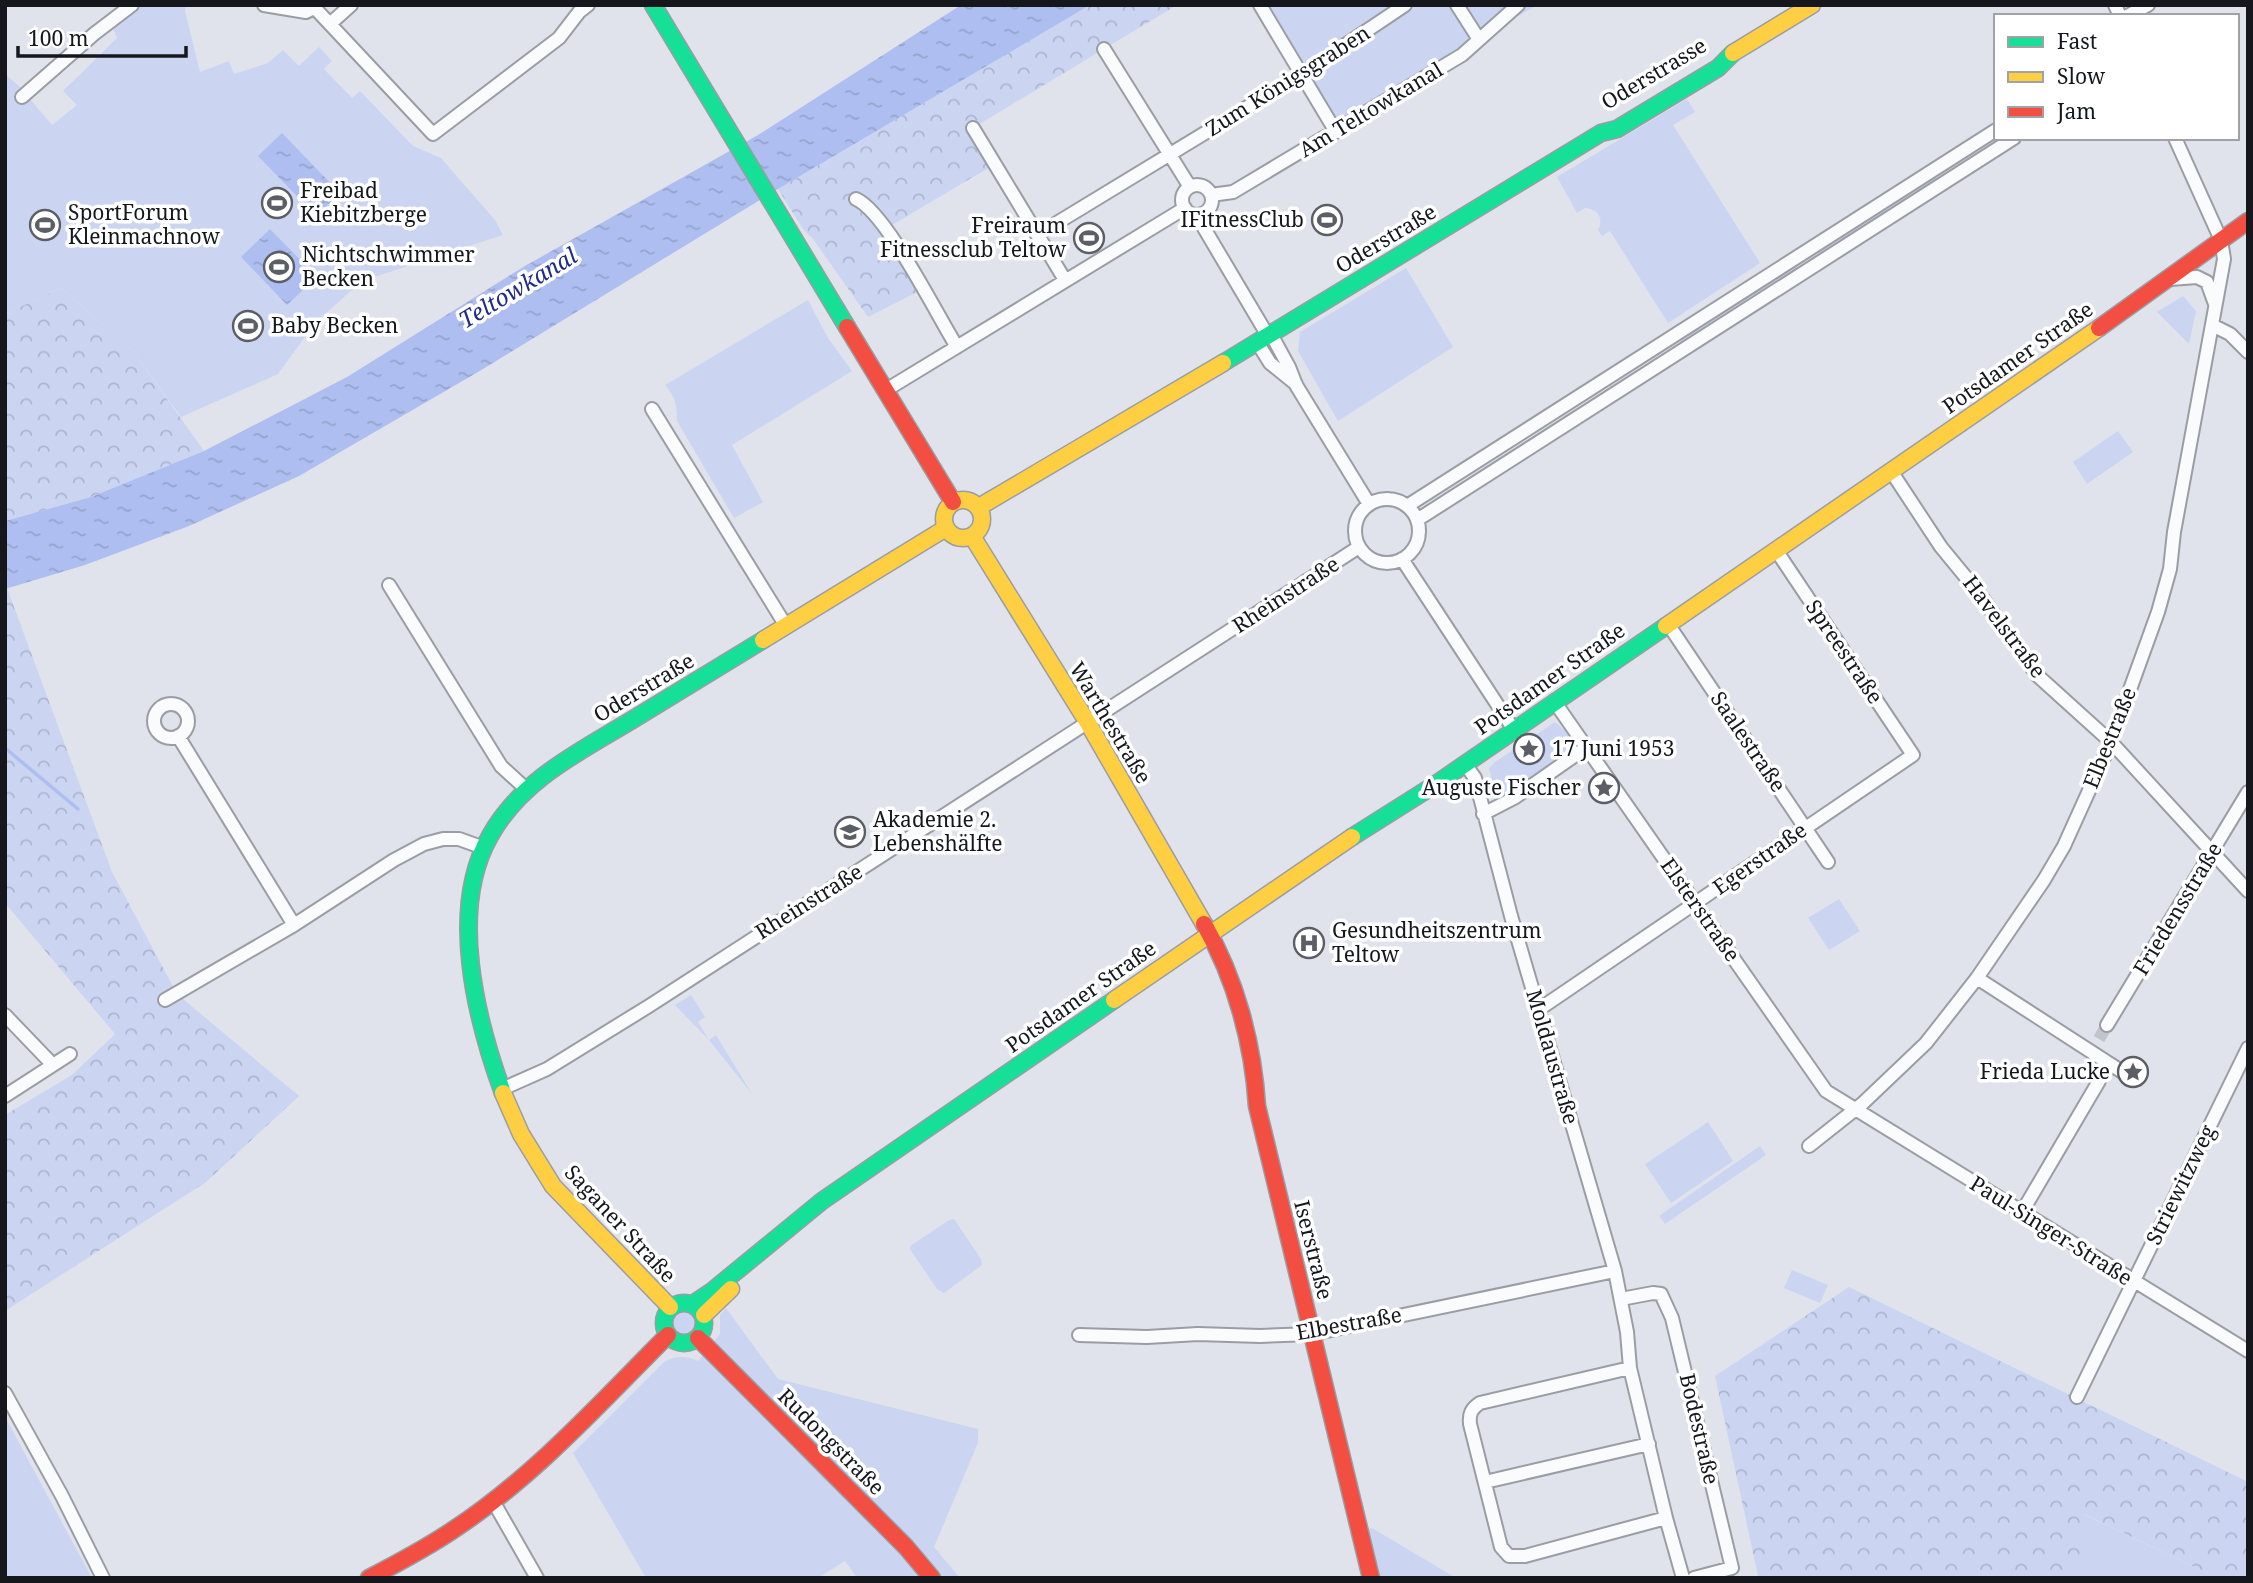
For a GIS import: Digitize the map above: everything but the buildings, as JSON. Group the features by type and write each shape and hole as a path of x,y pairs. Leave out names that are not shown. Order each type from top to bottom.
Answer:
{"street":[{"path":"22,97 94,34 132,5"},
{"path":"264,5 306,12 313,6 433,134 559,38 579,12 588,5"},
{"path":"331,23 351,5"},
{"path":"653,5 953,502"},
{"path":"1260,5 1336,132"},
{"name":"Zum Königsgraben","path":"1037,235 1302,74 1405,5"},
{"path":"1457,5 1478,38"},
{"name":"Am Teltowkanal","path":"1211,195 1233,192 1462,55 1518,5"},
{"name":"Oderstraße","path":"979,508 1601,132 1617,129 1718,68 1732,55 1812,5"},
{"path":"2131,14 2148,5"},
{"path":"1104,49 1190,187"},
{"path":"973,128 1065,280"},
{"path":"1407,506 1994,131"},
{"path":"1417,520 2011,140"},
{"path":"2176,140 2221,240"},
{"path":"1941,165 1951,179"},
{"path":"1203,186 1211,195 1211,205 1201,214 1192,214 1185,208 1183,194 1190,187 1203,186"},
{"path":"856,199 870,207 886,229 957,347"},
{"path":"886,390 1185,208"},
{"path":"1201,214 1204,228 1265,337 1270,363 1296,385 1369,504 1384,499 1401,502 1417,520 1418,538 1409,554 1402,559 1514,730"},
{"name":"Potsdamer Straße","path":"670,1307 681,1302 698,1309 711,1292 813,1207 1319,858 1465,764 2248,221"},
{"name":"Elbestraße","path":"1809,1146 1855,1109 1926,1043 2025,910 2064,846 2111,742 2158,612 2170,569 2174,532 2224,259 2221,240"},
{"path":"1804,252 1813,267"},
{"path":"2166,280 2197,277 2207,282 2216,308"},
{"path":"2212,326 2231,334 2248,352"},
{"path":"1663,343 1672,357"},
{"path":"652,409 786,626"},
{"path":"1522,432 1532,447"},
{"name":"Havelstraße","path":"1891,471 1941,547 1978,592 2039,676 2111,742 2248,891"},
{"path":"964,500 979,508 982,520 977,532 972,536 955,536 946,528 945,511 953,502 964,500"},
{"name":"Rheinstraße","path":"1369,504 1355,523 1354,531 1359,547 1374,561 1388,563 1402,559"},
{"name":"Oderstraße","path":"484,848 496,825 526,789 566,759 946,528"},
{"name":"Warthestraße","path":"972,536 1088,723 1210,933"},
{"name":"Rheinstraße","path":"502,1089 547,1069 626,1020 1359,547"},
{"name":"Spreestraße","path":"1776,550 1913,755"},
{"path":"389,585 501,766 526,789"},
{"name":"Saalestraße","path":"1668,624 1828,862"},
{"name":"Elsterstraße","path":"1555,701 1826,1091 1855,1109"},
{"path":"178,736 294,925"},
{"path":"1483,814 1514,798 1587,747"},
{"name":"Egerstraße","path":"1538,1010 1913,755"},
{"name":"Moldaustraße","path":"1465,764 1475,778 1538,1010 1615,1271"},
{"name":"Friedensstraße","path":"2107,1025 2248,792"},
{"path":"165,1000 198,983 424,844 443,839 459,839 484,848"},
{"name":"Saganer Straße","path":"484,848 476,873 469,915 473,986 484,1036 502,1089 541,1170 572,1208 670,1307"},
{"name":"Iserstraße","path":"1210,933 1224,966 1247,1043 1257,1090 1257,1106 1371,1578"},
{"path":"1977,978 2124,1073"},
{"path":"5,1015 53,1065"},
{"path":"2092,1051 2099,1039"},
{"name":"Striewitzweg","path":"2077,1397 2248,1048"},
{"path":"5,1096 70,1054"},
{"path":"2022,1212 2099,1081"},
{"name":"Paul-Singer-Straße","path":"1855,1109 2248,1352"},
{"path":"1615,1271 1630,1368 1683,1578"},
{"name":"Elbestraße","path":"1079,1335 1147,1337 1312,1334 1615,1271"},
{"name":"Bodestraße","path":"1621,1299 1661,1294 1672,1318 1732,1568 1694,1578"},
{"path":"670,1307 664,1321 668,1335 681,1343 698,1338 704,1327 698,1309"},
{"path":"369,1578 407,1560 458,1527 533,1470 668,1335"},
{"name":"Rudongstraße","path":"698,1338 932,1578"},
{"path":"1630,1368 1480,1404 1472,1409 1470,1424 1503,1550 1509,1556 1525,1556 1666,1518"},
{"path":"5,1393 62,1496 103,1578"},
{"path":"1485,1482 1649,1444"},
{"path":"493,1501 537,1578"}],"green space":[{"name":"Freibad Kiebitzberge","path":"142,5 186,5 185,11 200,72 229,61 234,74 268,63 283,50 299,66 319,47 332,61 324,69 352,98 360,91 413,146 441,158 495,220 503,235 362,281 315,323 278,374 181,417 134,352 61,288 5,314 5,74 20,87 52,125 77,105 63,91 117,38 113,28"},
{"path":"1090,5 1177,5 973,128 995,164 887,228 923,289 868,317 813,239 803,229 778,189"},
{"path":"1260,5 1538,5 1478,38 1336,132"},
{"path":"1687,99 1695,112 1673,125 1760,263 1668,323 1610,231 1602,236 1598,230 1599,215 1585,208 1577,213 1557,177"},
{"path":"1933,177 1936,182 1822,254 1817,253 1817,250"},
{"path":"1795,265 1796,271 1684,343 1679,339"},
{"path":"1406,268 1453,347 1338,421 1298,351 1300,332"},
{"path":"61,288 134,352 204,451 91,497 5,521 5,314"},
{"path":"2183,296 2196,311 2189,344 2157,312"},
{"path":"808,300 828,338 852,371 732,445 763,502 734,518 677,421 675,401 665,385"},
{"path":"2118,431 2133,452 2087,484 2073,462"},
{"path":"7,588 112,872 177,994 299,1096 206,1182 5,1311 5,1115 72,1075 115,1034 5,903"},
{"path":"1555,722 1571,736 1572,749 1504,795 1494,787 1489,768"},
{"path":"1839,899 1860,931 1829,950 1808,918"},
{"path":"691,995 705,1017 698,1022 709,1040 675,1005"},
{"path":"716,1035 752,1094 709,1040"},
{"path":"1708,1122 1733,1161 1671,1203 1645,1164"},
{"path":"1760,1146 1766,1155 1665,1224 1659,1216"},
{"path":"954,1219 981,1259 982,1265 944,1293 937,1289 910,1246"},
{"path":"1792,1270 1828,1285 1820,1303 1784,1288"},
{"path":"1849,1287 2248,1482 2248,1578 2217,1578 2084,1514 2083,1578 1753,1578 1758,1576 1715,1376"},
{"path":"726,1308 778,1379 978,1429 978,1443 934,1547 960,1578 857,1578 845,1561 818,1578 646,1578 573,1453 664,1362 681,1357 698,1361 720,1334 720,1315"},
{"path":"685,1309 694,1313 698,1322 694,1331 685,1335 676,1331 672,1322 676,1313"},
{"path":"5,1417 92,1578 5,1578"},
{"path":"2083,1514 2217,1578 2083,1578"},
{"path":"1372,1528 1456,1578 1371,1578 1361,1532"}],"water":[{"name":"Teltowkanal","path":"961,5 1090,5 778,189 478,372 299,476 189,526 85,565 5,589 5,521 91,497 204,451 347,377 525,266 758,135"},
{"path":"282,133 340,193 316,216 258,156"},
{"name":"Nichtschwimmer Becken","path":"270,229 317,277 287,305 241,257"}],"waterway":[{"path":"5,748 78,809"}],"tunnel":[{"path":"2099,1039 2107,1025"}],"traffic: fast":[{"path":"653,5 847,327"},
{"path":"1223,363 1601,133 1617,129 1718,68 1733,53"},
{"path":"1352,837 1436,784 1666,626"},
{"path":"503,1093 476,998 469,930 477,865 490,836 518,799 553,769 763,640"},
{"path":"693,1304 822,1201 1114,1000"},
{"path":"684,1303 692,1304 698,1309 703,1315 704,1323 703,1331 698,1337 692,1342 684,1343 676,1342 670,1337 665,1331 664,1323 665,1315 670,1309 676,1304 684,1303"}],"traffic: slow":[{"path":"1733,53 1812,5"},
{"path":"1666,626 2099,328"},
{"path":"979,507 1223,363"},
{"path":"963,500 976,506 982,519 976,532 963,538 950,532 944,519 950,506 963,500"},
{"path":"763,640 946,528"},
{"path":"972,536 1088,723 1204,924"},
{"path":"1114,1000 1352,837"},
{"path":"503,1093 521,1134 553,1186 670,1307"},
{"path":"704,1315 731,1289"}],"traffic: jam":[{"path":"2099,328 2248,221"},
{"path":"847,327 953,502"},
{"path":"1204,924 1225,967 1241,1012 1252,1059 1257,1106 1371,1578"},
{"path":"369,1578 443,1537 511,1487 565,1438 668,1335"},
{"path":"698,1338 906,1547 932,1578"}],"place":[{"name":"Freibad Kiebitzberge","path":"277,203"},
{"name":"IFitnessClub","path":"1327,220"},
{"name":"SportForum Kleinmachnow","path":"45,225"},
{"name":"Freiraum Fitnessclub Teltow","path":"1089,238"},
{"name":"Nichtschwimmer Becken","path":"279,267"},
{"name":"Baby Becken","path":"248,326"},
{"name":"17 Juni 1953","path":"1529,749"},
{"name":"Auguste Fischer","path":"1604,788"},
{"name":"Akademie 2. Lebenshälfte","path":"850,832"},
{"name":"Gesundheitszentrum Teltow","path":"1309,943"},
{"name":"Frieda Lucke","path":"2133,1072"}]}
